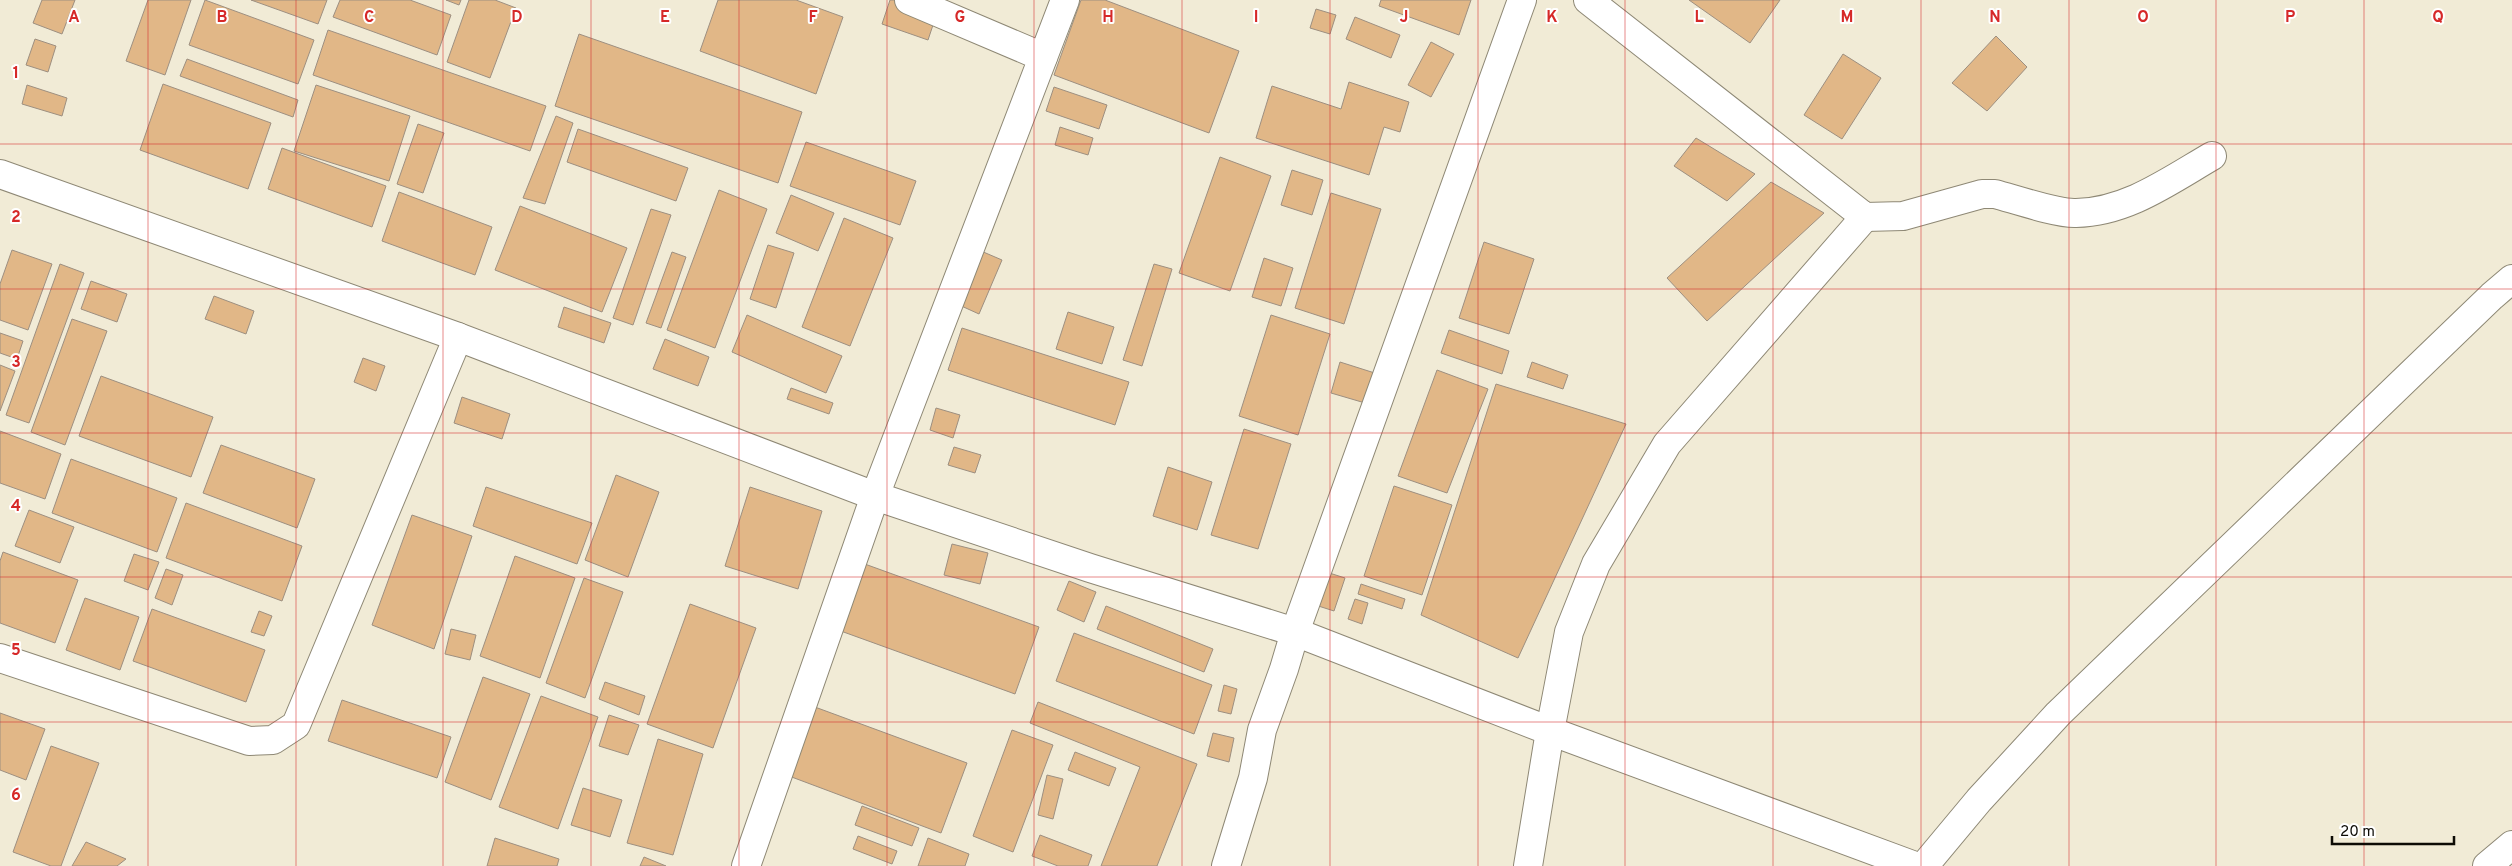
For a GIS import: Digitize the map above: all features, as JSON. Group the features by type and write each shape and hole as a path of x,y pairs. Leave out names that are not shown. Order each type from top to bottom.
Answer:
{"street":[{"path":"909,0 1043,57"},
{"path":"746,866 875,496 1065,0"},
{"path":"1226,866 1253,778 1262,730 1284,670 1295,632 1522,0"},
{"path":"1588,0 1865,217 1903,216 1982,194 1994,194 2074,214 2102,210 2143,197 2212,156"},
{"path":"0,174 458,337 875,496 1090,568 1295,632 1550,731 1915,866"},
{"path":"1528,866 1550,731 1569,632 1596,564 1668,444 1865,217"},
{"path":"1924,866 1979,800 2058,714 2492,296 2512,279"},
{"path":"0,658 249,741 273,740 296,725 458,337"},
{"path":"2486,866 2512,845"}],"building":[{"path":"42,0 75,0 62,34 33,23"},
{"path":"148,0 191,0 165,75 126,61"},
{"path":"205,0 314,40 298,84 189,45"},
{"path":"251,0 327,0 318,24"},
{"path":"340,0 410,0 451,15 437,55 333,17"},
{"path":"446,0 461,0 459,5"},
{"path":"469,0 495,0 516,8 490,78 447,62"},
{"path":"718,0 796,0 843,17 816,94 700,51"},
{"path":"890,0 902,0 937,13 928,40 882,24"},
{"path":"1081,0 1105,0 1239,51 1209,133 1054,75"},
{"path":"1381,0 1471,0 1459,35 1379,6"},
{"path":"1689,0 1780,0 1750,43"},
{"path":"1316,9 1336,15 1330,34 1310,28"},
{"path":"1355,17 1400,35 1391,58 1346,39"},
{"path":"328,30 546,106 530,151 313,75"},
{"path":"579,34 802,112 778,183 555,106"},
{"path":"1996,36 2027,67 1987,111 1952,83"},
{"path":"35,39 56,46 48,72 26,65"},
{"path":"1431,42 1454,54 1431,97 1408,85"},
{"path":"1843,54 1881,78 1842,139 1804,115"},
{"path":"187,59 298,100 293,117 180,76"},
{"path":"1349,82 1409,102 1400,132 1384,127 1369,175 1256,138 1272,86 1341,109"},
{"path":"163,84 271,123 248,189 140,150"},
{"path":"27,85 67,98 62,116 22,104"},
{"path":"316,85 410,116 389,181 294,151"},
{"path":"1054,87 1107,105 1099,129 1046,111"},
{"path":"556,116 573,123 545,204 523,198"},
{"path":"418,124 444,133 423,193 397,184"},
{"path":"1060,127 1093,138 1088,155 1055,145"},
{"path":"578,129 688,168 676,201 567,162"},
{"path":"1696,138 1755,174 1727,201 1674,166"},
{"path":"806,142 916,181 900,225 790,186"},
{"path":"282,148 386,186 372,227 268,189"},
{"path":"1220,157 1271,176 1230,291 1179,273"},
{"path":"1292,170 1323,180 1312,215 1281,205"},
{"path":"1771,182 1824,213 1707,321 1667,278"},
{"path":"719,190 767,209 715,348 667,330"},
{"path":"399,192 492,227 475,275 382,241"},
{"path":"1331,193 1381,209 1344,324 1295,308"},
{"path":"791,195 834,213 818,251 776,233"},
{"path":"520,206 627,248 602,312 495,270"},
{"path":"651,209 671,215 633,325 613,318"},
{"path":"844,218 893,238 850,346 802,327"},
{"path":"1484,242 1534,259 1509,334 1459,318"},
{"path":"768,245 794,253 776,308 750,299"},
{"path":"12,250 52,264 28,330 0,320 0,284"},
{"path":"981,251 1002,260 979,314 957,304"},
{"path":"672,252 686,257 661,328 646,323"},
{"path":"1264,258 1293,268 1281,306 1252,297"},
{"path":"60,264 84,273 29,423 6,415"},
{"path":"1154,264 1172,269 1142,366 1123,360"},
{"path":"91,281 127,294 117,322 81,309"},
{"path":"214,296 254,311 246,334 205,319"},
{"path":"564,307 611,323 604,343 558,327"},
{"path":"1068,312 1114,327 1102,364 1056,349"},
{"path":"747,315 842,356 826,393 732,352"},
{"path":"1271,315 1330,334 1298,435 1239,416"},
{"path":"72,319 107,331 65,445 31,432"},
{"path":"962,328 1129,382 1115,425 948,370"},
{"path":"1449,330 1509,351 1502,374 1441,353"},
{"path":"0,333 23,341 17,359 0,353"},
{"path":"665,339 709,357 698,386 653,369"},
{"path":"363,358 385,366 376,391 354,382"},
{"path":"1340,362 1381,375 1372,405 1331,393"},
{"path":"1532,362 1568,375 1563,389 1527,377"},
{"path":"0,365 15,371 0,411"},
{"path":"1437,370 1488,389 1447,493 1398,476"},
{"path":"101,376 213,417 191,477 79,436"},
{"path":"1496,384 1626,424 1518,658 1421,615"},
{"path":"791,388 833,403 829,414 787,399"},
{"path":"462,397 510,414 502,439 454,423"},
{"path":"936,408 960,415 953,438 930,430"},
{"path":"1244,429 1291,444 1258,549 1211,535"},
{"path":"0,431 61,454 45,499 0,483"},
{"path":"221,445 315,479 297,528 203,493"},
{"path":"954,447 981,455 975,473 948,465"},
{"path":"71,459 177,498 157,552 52,513"},
{"path":"1168,467 1212,482 1197,530 1153,516"},
{"path":"616,475 659,492 628,577 585,560"},
{"path":"1394,486 1452,505 1422,595 1364,576"},
{"path":"486,487 592,523 577,564 473,526"},
{"path":"750,487 822,511 798,589 725,566"},
{"path":"186,503 302,546 282,601 166,558"},
{"path":"29,510 74,527 60,563 15,546"},
{"path":"412,515 472,536 434,649 372,625"},
{"path":"952,544 988,553 980,584 944,575"},
{"path":"3,552 78,580 55,643 0,623 0,561"},
{"path":"134,554 159,562 148,590 124,581"},
{"path":"515,556 575,578 540,678 480,656"},
{"path":"862,563 1039,627 1015,694 838,630"},
{"path":"166,569 183,575 172,605 155,598"},
{"path":"1320,570 1345,578 1334,611 1309,603"},
{"path":"584,578 623,592 585,698 546,683"},
{"path":"1069,581 1096,592 1084,622 1057,610"},
{"path":"1361,584 1405,599 1402,609 1358,594"},
{"path":"85,598 139,617 120,670 66,650"},
{"path":"1355,599 1368,603 1362,624 1348,619"},
{"path":"690,604 756,628 713,748 647,724"},
{"path":"1106,606 1213,649 1204,672 1097,629"},
{"path":"152,609 265,650 246,702 133,661"},
{"path":"259,611 272,616 264,636 251,632"},
{"path":"451,629 476,635 470,660 445,654"},
{"path":"1074,633 1212,685 1194,734 1056,681"},
{"path":"483,677 530,694 491,800 445,782"},
{"path":"605,682 645,696 639,715 599,699"},
{"path":"1224,685 1237,689 1231,714 1218,711"},
{"path":"541,696 598,717 558,829 499,807"},
{"path":"342,700 451,737 437,778 328,741"},
{"path":"1038,702 1197,764 1157,866 1101,866 1140,767 1030,723"},
{"path":"804,703 967,763 941,833 781,773"},
{"path":"0,713 45,729 26,780 0,770"},
{"path":"609,715 639,725 628,755 599,746"},
{"path":"1012,730 1053,745 1013,852 973,836"},
{"path":"1213,733 1234,738 1229,762 1207,756"},
{"path":"658,739 703,754 673,855 627,843"},
{"path":"51,746 99,763 61,866 51,866 13,852"},
{"path":"1075,752 1116,768 1109,786 1068,770"},
{"path":"1047,775 1063,779 1053,819 1038,815"},
{"path":"583,788 622,800 610,837 571,825"},
{"path":"862,806 919,828 912,846 855,825"},
{"path":"1040,835 1092,855 1088,866 1058,866 1032,856"},
{"path":"858,836 897,851 892,864 853,849"},
{"path":"495,838 559,859 557,866 487,866"},
{"path":"928,838 969,854 965,866 918,866"},
{"path":"86,842 126,859 117,866 72,866"},
{"path":"644,857 666,866 640,866"}]}
